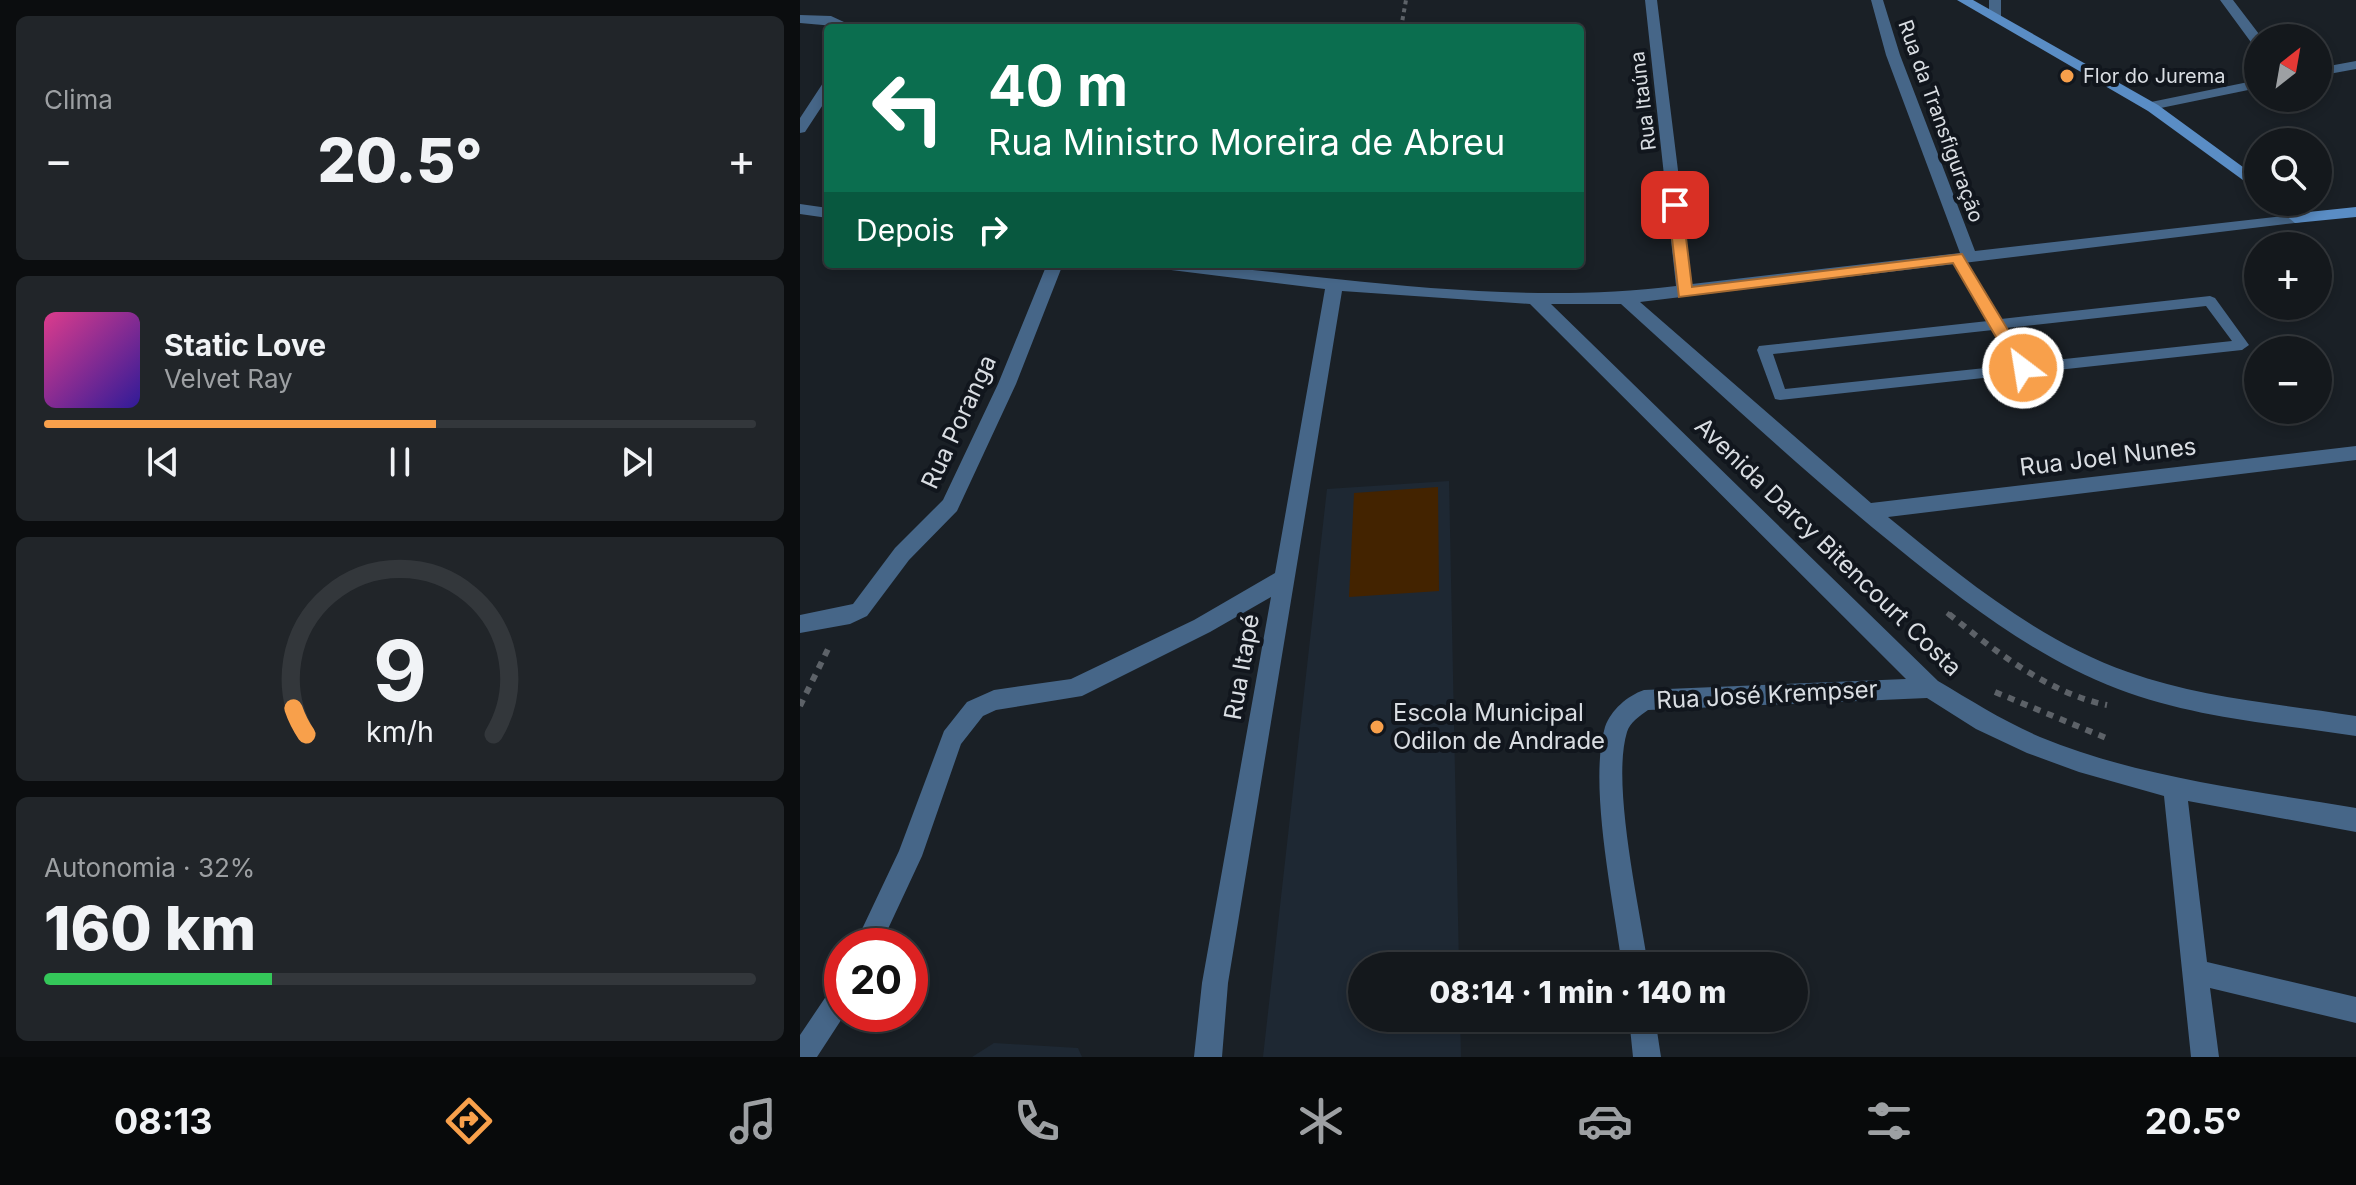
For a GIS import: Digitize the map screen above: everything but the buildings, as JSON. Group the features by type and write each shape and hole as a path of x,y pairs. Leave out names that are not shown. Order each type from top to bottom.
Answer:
{"street":[{"name":"Rua Itaúna","path":"1651,0 1685,293"},
{"name":"Rua da Transfiguração","path":"1877,0 1963,257"},
{"path":"1963,0 2151,106 2217,151 2244,174"},
{"path":"1995,0 1996,18"},
{"path":"2226,0 2244,24"},
{"path":"800,19 831,20 840,24"},
{"path":"2332,69 2356,65"},
{"path":"2151,106 2244,87"},
{"path":"800,129 824,92"},
{"path":"800,209 824,212"},
{"path":"1193,268 1334,287 1537,301 1625,298 2356,212"},
{"name":"Rua Poranga","path":"800,624 850,615 860,610 871,599 892,565 950,505 1007,384 1053,268"},
{"name":"Rua Itapé","path":"1208,1057 1215,983 1334,287"},
{"name":"Avenida Darcy Bitencourt Costa","path":"1625,298 1866,512 1964,589 2035,638 2110,675 2178,696 2356,726"},
{"name":"Avenida Darcy Bitencourt Costa","path":"1537,301 1930,688 1991,726 2069,759 2175,788 2356,820"},
{"name":"Rua Joel Nunes","path":"1866,512 2356,453"},
{"path":"876,928 910,856 952,738 975,709 994,700 1051,693 1085,684 1202,626 1283,579"},
{"name":"Rua José Krempser","path":"1633,952 1611,771 1617,726 1627,713 1644,700 1930,688"},
{"path":"2175,788 2205,1057"},
{"path":"2196,972 2356,1010"},
{"path":"801,1057 824,1022"},
{"path":"1644,1032 1647,1057"}],"lane":[{"path":"1963,257 1996,324 2023,368"},
{"path":"2210,301 2242,345 2023,368 1780,395 1764,350 2210,301"}],"path":[{"path":"1402,24 1406,0"}],"shaded area":[{"name":"Escola Municipal Odilon de Andrade","path":"1449,481 1459,952 1348,952 1348,1032 1460,1032 1461,1057 1263,1057 1327,489"},
{"path":"1438,487 1439,591 1349,597 1354,493"},
{"path":"994,1043 1078,1048 1082,1057 972,1057"}],"place":[{"name":"Flor do Jurema","path":"2067,76"},
{"name":"Escola Municipal Odilon de Andrade","path":"1377,727"}],"route":[{"path":"1675,205 1685,293 1957,258 2023,368"}]}
